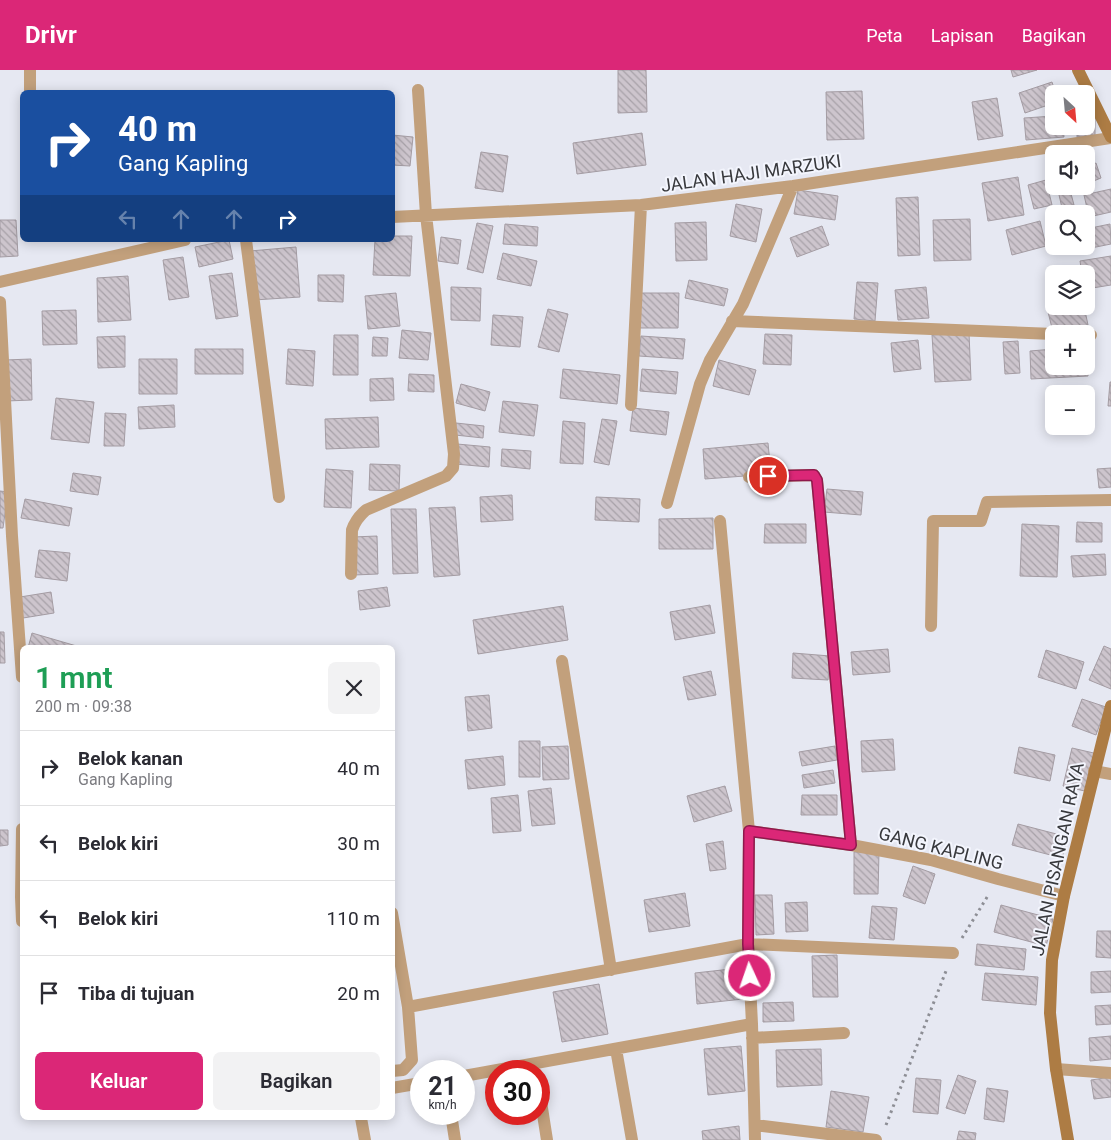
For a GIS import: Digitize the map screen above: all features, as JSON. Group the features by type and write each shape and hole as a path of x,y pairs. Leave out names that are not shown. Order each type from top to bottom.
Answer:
{"street":[{"path":"30,70 30,90"},
{"path":"1078,70 1111,138"},
{"path":"351,574 352,530 357,518 366,510 446,476 453,468 454,454 426,215 418,90"},
{"name":"JALAN HAJI MARZUKI","path":"395,217 641,205 793,186 1111,138"},
{"path":"667,503 700,384 710,360 743,304 793,186"},
{"path":"631,405 641,205"},
{"path":"0,282 176,242"},
{"path":"246,242 279,497"},
{"path":"0,302 6,535 20,659"},
{"path":"732,322 1045,334"},
{"path":"749,477 805,474 814,475 817,480 851,845"},
{"path":"932,626 933,521 981,521 987,502 1111,500"},
{"path":"720,521 749,831 748,944 755,1140"},
{"path":"562,661 611,970"},
{"name":"JALAN PISANGAN RAYA","path":"1068,1140 1056,1069 1050,1013 1052,960 1064,896 1111,706"},
{"path":"1094,771 1111,774"},
{"name":"GANG KAPLING","path":"749,831 851,845 931,860 1064,896"},
{"path":"395,931 408,1007 412,1060 403,1070 395,1071"},
{"path":"408,1007 748,944 953,953"},
{"path":"550,1064 616,1049 752,1024"},
{"path":"752,1038 844,1034"},
{"path":"616,1049 632,1140"},
{"path":"1056,1069 1111,1073"},
{"path":"395,1087 410,1085"},
{"path":"361,1120 365,1140"},
{"path":"453,1125 456,1140"},
{"path":"545,1125 547,1140"},
{"path":"755,1125 880,1136"}],"path":[{"path":"880,1136 953,953 998,879"}],"building":[{"path":"618,70 646,70 647,112 618,113"},
{"path":"1011,70 1037,70 1013,77"},
{"path":"1052,82 1053,85 1045,85 1045,106 1025,113 1019,93"},
{"path":"862,91 864,139 827,140 826,92"},
{"path":"997,98 1003,136 978,140 972,102"},
{"path":"1045,117 1045,135 1064,135 1064,137 1026,140 1024,118"},
{"path":"642,133 646,165 577,174 573,143"},
{"path":"395,135 413,137 410,166 395,165"},
{"path":"1077,135 1095,135 1095,137 1077,137"},
{"path":"481,152 508,156 503,192 475,188"},
{"path":"1095,163 1101,178 1095,180"},
{"path":"1018,177 1024,215 988,221 982,183"},
{"path":"1045,180 1045,195 1050,195 1052,205 1045,205 1034,209 1028,185"},
{"path":"1111,189 1111,212 1095,216 1095,205 1086,205 1084,195 1095,195 1095,193"},
{"path":"798,190 838,196 835,220 794,214"},
{"path":"1059,195 1071,195 1074,205 1061,205"},
{"path":"918,197 920,255 898,256 896,198"},
{"path":"736,204 762,209 756,242 730,236"},
{"path":"970,219 971,260 934,261 933,220"},
{"path":"0,220 16,220 18,256 0,257"},
{"path":"1040,221 1045,246 1012,255 1006,230"},
{"path":"706,222 707,260 676,261 675,223"},
{"path":"477,223 493,226 483,273 467,269"},
{"path":"505,224 538,227 537,246 503,244"},
{"path":"1110,224 1111,244 1095,247 1095,227"},
{"path":"822,226 829,245 797,257 790,238"},
{"path":"395,236 412,236 410,276 373,275 375,242 395,242"},
{"path":"441,237 461,240 458,264 438,261"},
{"path":"229,242 233,259 199,267 195,247"},
{"path":"296,247 300,297 254,300 250,251"},
{"path":"503,253 537,261 531,286 497,279"},
{"path":"1111,256 1111,285 1095,288 1095,265 1081,265 1080,261"},
{"path":"183,257 189,297 169,300 163,260"},
{"path":"232,273 238,316 216,319 209,276"},
{"path":"318,275 344,275 343,302 318,301"},
{"path":"128,276 131,320 98,322 97,278"},
{"path":"689,280 728,289 724,306 685,298"},
{"path":"857,282 878,283 875,321 854,319"},
{"path":"451,287 481,288 480,321 451,320"},
{"path":"926,287 929,318 898,320 895,290"},
{"path":"396,293 400,326 368,329 365,296"},
{"path":"641,293 679,293 678,328 640,328"},
{"path":"548,309 568,314 559,352 538,347"},
{"path":"76,310 77,344 43,345 42,311"},
{"path":"493,315 523,317 520,347 491,345"},
{"path":"1049,315 1086,315 1088,325 1051,325"},
{"path":"402,330 431,333 428,360 399,358"},
{"path":"969,333 971,380 935,382 932,335"},
{"path":"765,334 792,335 791,365 763,364"},
{"path":"334,335 358,335 358,375 333,375"},
{"path":"125,336 125,367 98,368 97,337"},
{"path":"641,336 685,339 683,359 639,356"},
{"path":"373,337 388,338 387,356 372,356"},
{"path":"918,340 921,369 894,372 891,343"},
{"path":"1018,341 1020,373 1005,374 1003,342"},
{"path":"195,349 243,349 243,374 195,374"},
{"path":"288,349 315,351 313,386 286,384"},
{"path":"1045,350 1045,375 1088,376 1031,379 1030,351"},
{"path":"31,359 32,400 6,401 5,360"},
{"path":"139,359 177,359 177,394 139,394"},
{"path":"719,360 756,370 749,395 713,386"},
{"path":"563,369 620,375 617,404 560,398"},
{"path":"642,369 678,372 676,394 640,391"},
{"path":"409,374 434,375 434,392 408,391"},
{"path":"393,378 394,400 370,401 370,379"},
{"path":"1110,382 1111,406 1108,406"},
{"path":"461,384 490,392 485,411 456,403"},
{"path":"56,398 94,402 89,443 51,439"},
{"path":"503,401 538,405 534,436 499,432"},
{"path":"174,405 175,427 139,429 138,407"},
{"path":"633,408 669,412 666,435 630,431"},
{"path":"105,413 126,414 124,446 104,446"},
{"path":"378,417 379,447 326,449 325,419"},
{"path":"602,419 617,421 609,465 594,462"},
{"path":"563,421 585,423 583,464 560,463"},
{"path":"456,423 484,426 483,438 455,435"},
{"path":"768,443 771,474 705,479 703,449"},
{"path":"457,444 490,447 489,467 455,464"},
{"path":"502,449 531,451 530,469 501,466"},
{"path":"370,464 400,465 399,491 369,490"},
{"path":"1111,468 1111,487 1099,488 1097,469"},
{"path":"326,469 353,471 351,508 324,507"},
{"path":"73,473 101,477 98,495 70,491"},
{"path":"827,489 863,492 861,515 824,512"},
{"path":"0,491 8,492 3,528 0,528"},
{"path":"512,495 513,520 481,522 480,497"},
{"path":"596,497 640,499 639,522 595,520"},
{"path":"25,499 72,508 69,526 21,518"},
{"path":"455,507 460,575 434,577 429,508"},
{"path":"391,509 416,509 418,573 393,574"},
{"path":"713,518 713,549 659,549 659,519"},
{"path":"1077,522 1102,523 1102,542 1076,542"},
{"path":"765,524 806,524 806,543 764,543"},
{"path":"1022,524 1059,526 1057,577 1020,576"},
{"path":"377,536 378,574 354,575 353,537"},
{"path":"39,550 70,553 67,581 35,577"},
{"path":"1105,554 1106,575 1073,577 1071,556"},
{"path":"387,587 390,606 360,610 358,591"},
{"path":"51,592 54,613 23,618 20,597"},
{"path":"710,605 715,633 675,640 670,612"},
{"path":"563,606 568,640 478,654 473,620"},
{"path":"0,632 4,632 5,663 0,663"},
{"path":"32,633 73,645 29,645"},
{"path":"1104,646 1111,649 1111,689 1089,680"},
{"path":"888,649 890,672 853,675 851,652"},
{"path":"1046,650 1084,662 1076,689 1038,677"},
{"path":"793,653 830,656 828,680 792,678"},
{"path":"711,671 716,695 688,700 683,677"},
{"path":"489,695 492,728 468,731 465,697"},
{"path":"1082,699 1106,707 1096,735 1072,726"},
{"path":"893,739 895,770 862,772 861,741"},
{"path":"519,741 540,741 540,777 519,777"},
{"path":"568,746 569,779 543,780 542,747"},
{"path":"835,746 837,760 802,766 799,752"},
{"path":"1019,747 1055,755 1050,781 1014,773"},
{"path":"1072,748 1098,754 1089,792 1063,786"},
{"path":"503,756 505,785 468,789 465,760"},
{"path":"833,770 835,783 804,788 802,775"},
{"path":"725,786 732,811 694,822 687,796"},
{"path":"551,788 555,824 532,826 528,791"},
{"path":"518,795 521,831 493,833 491,798"},
{"path":"802,795 837,795 837,815 801,815"},
{"path":"1018,824 1068,837 1062,858 1012,845"},
{"path":"0,830 8,830 8,845 0,846"},
{"path":"723,841 726,869 710,871 706,844"},
{"path":"854,852 879,852 878,894 854,894"},
{"path":"913,866 935,874 925,904 903,896"},
{"path":"685,893 690,926 649,932 644,900"},
{"path":"755,895 772,895 774,934 756,935"},
{"path":"807,902 808,931 786,932 785,903"},
{"path":"1001,905 1053,919 1046,946 994,932"},
{"path":"872,906 897,908 894,940 869,938"},
{"path":"1097,931 1111,931 1111,958 1096,957"},
{"path":"977,944 1026,949 1024,970 975,965"},
{"path":"837,955 838,997 813,997 812,956"},
{"path":"740,968 743,999 697,1004 695,973"},
{"path":"1111,971 1111,992 1091,993 1091,972"},
{"path":"985,973 1038,977 1036,1005 982,1000"},
{"path":"599,984 608,1034 562,1042 553,992"},
{"path":"793,1002 794,1021 763,1022 763,1003"},
{"path":"1111,1005 1111,1024 1096,1025 1095,1006"},
{"path":"1111,1036 1111,1059 1090,1061 1089,1038"},
{"path":"741,1046 745,1091 708,1095 704,1049"},
{"path":"821,1049 822,1085 777,1087 776,1050"},
{"path":"958,1075 976,1081 965,1114 946,1108"},
{"path":"1111,1077 1111,1097 1094,1099 1091,1080"},
{"path":"916,1078 941,1080 938,1114 913,1112"},
{"path":"987,1088 1008,1091 1004,1122 984,1119"},
{"path":"831,1091 869,1097 863,1132 826,1127"},
{"path":"739,1126 740,1140 703,1140 702,1131"},
{"path":"959,1131 976,1133 975,1140 957,1140"}],"route":[{"path":"750,976 748,944 749,831 851,845 817,480 814,475 805,474 768,476"}]}
